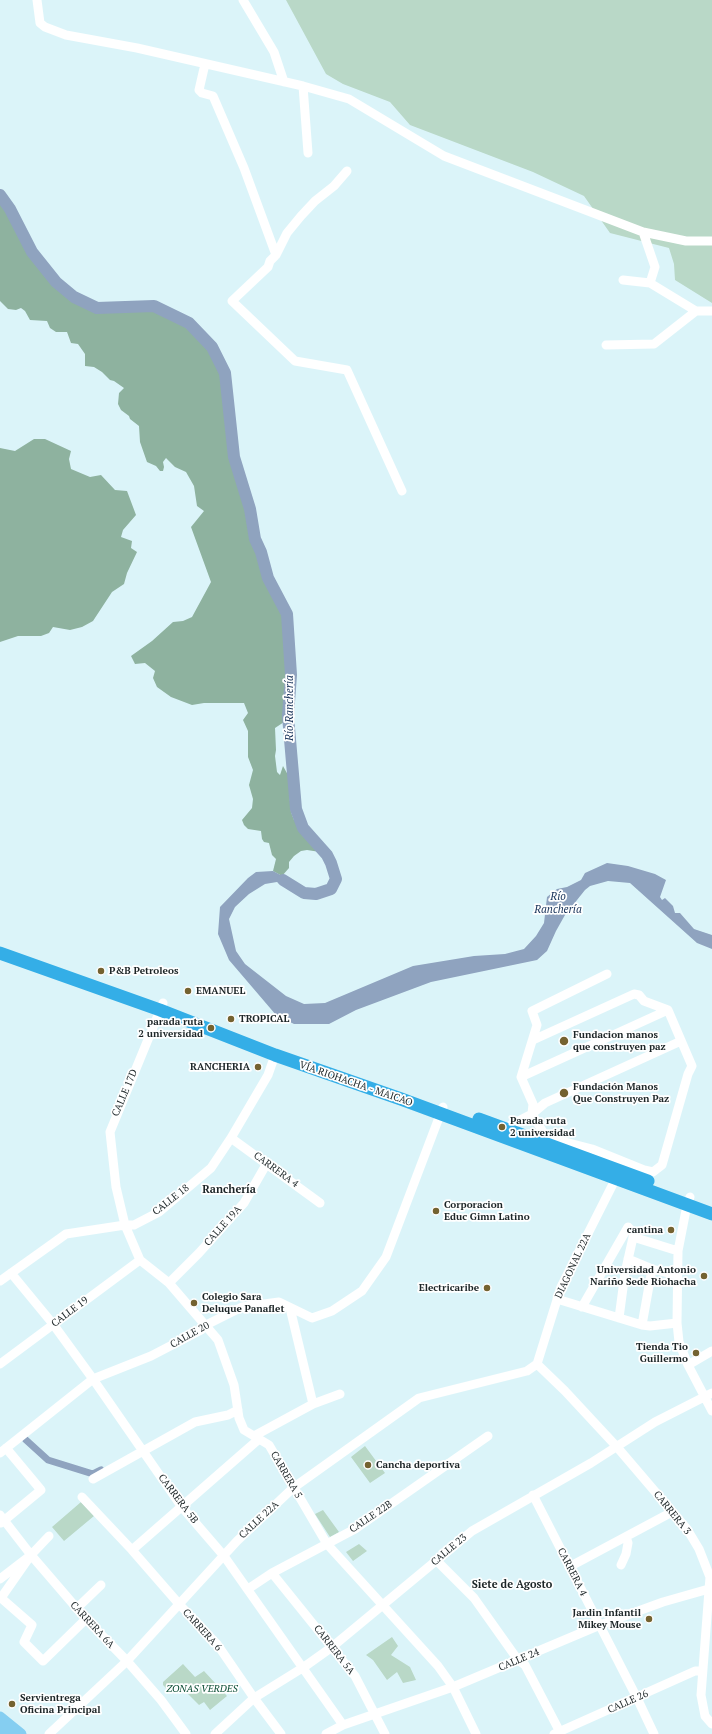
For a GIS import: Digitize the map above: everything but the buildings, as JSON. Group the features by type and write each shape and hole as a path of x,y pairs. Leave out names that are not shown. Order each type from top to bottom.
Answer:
{"highway":[{"name":"VÍA RIOHACHA - MAICAO","path":"0,945 162,1007 275,1055 402,1096"},
{"name":"VÍA RIOHACHA - MAICAO","path":"0,953 276,1047 402,1096 688,1201 712,1214"},
{"name":"VÍA RIOHACHA - MAICAO","path":"688,1201 712,1206"}],"main road":[{"path":"0,1716 21,1734"},
{"path":"0,1728 7,1734"}],"street":[{"path":"243,0 274,52 284,82"},
{"path":"37,5 40,23 45,27 66,35 137,48 303,86 349,99 444,156 643,232 686,241 712,241"},
{"path":"205,64 199,90 202,93 213,96 244,168 276,255"},
{"path":"303,86 308,153"},
{"path":"347,171 334,186 315,201 301,216 287,233 268,267 232,301 295,361 347,370 402,491"},
{"path":"643,232 655,267 650,283"},
{"path":"623,280 650,283 696,311 712,311"},
{"path":"606,345 654,344 696,311"},
{"path":"532,1040 634,994 639,995 644,1001 668,1010 692,1066 688,1074 662,1165 653,1172 644,1170 592,1149 546,1136 532,1114 533,1104 521,1077 532,1040 537,1025 532,1011 607,974"},
{"name":"CALLE 17D","path":"116,1187 110,1132 162,1007"},
{"path":"521,1077 668,1010"},
{"path":"503,1132 532,1114 545,1103 681,1041"},
{"name":"CALLE 18","path":"0,1281 66,1234 134,1225 159,1212 211,1168 232,1138 268,1075 275,1055"},
{"name":"CALLE 20","path":"3,1450 94,1379 151,1356 201,1330 206,1325 242,1307 279,1302 312,1318 332,1311 362,1291 386,1257 441,1110"},
{"name":"CARRERA 4","path":"232,1138 320,1203"},
{"name":"CALLE 19A","path":"169,1283 199,1253 244,1203 267,1163"},
{"name":"DIAGONAL 22A","path":"537,1364 561,1287 618,1175"},
{"name":"CARRERA 5","path":"116,1187 125,1225 140,1260 169,1283 218,1340 234,1385 238,1410 244,1430 269,1445 327,1544 438,1666 453,1687 476,1734"},
{"path":"688,1201 678,1251 676,1275 677,1323 680,1342 688,1365 708,1396 712,1411"},
{"path":"582,1307 628,1227 634,1233 628,1259 619,1318"},
{"path":"633,1237 678,1251"},
{"path":"628,1259 652,1269 676,1275"},
{"name":"CALLE 19","path":"0,1364 140,1260"},
{"path":"642,1325 652,1269"},
{"name":"CARRERA 5B","path":"11,1273 53,1324 94,1379 181,1506 224,1556 304,1667 343,1725"},
{"path":"557,1299 642,1325 650,1326 677,1323"},
{"path":"290,1308 313,1404"},
{"path":"688,1365 712,1351"},
{"name":"CALLE 22A","path":"49,1734 126,1661 237,1541 294,1488 419,1398 527,1371 537,1364"},
{"name":"CARRERA 3","path":"537,1364 565,1391 617,1447 687,1530 699,1549 709,1573 711,1588 701,1694 705,1716 712,1724"},
{"path":"132,1550 257,1438 313,1404 340,1394"},
{"name":"CALLE 23","path":"215,1734 254,1698 304,1667 332,1647 472,1531 617,1447 655,1422 708,1396"},
{"path":"93,1479 195,1422 228,1415 238,1410"},
{"name":"CALLE 22B","path":"248,1589 272,1573 356,1529 488,1436"},
{"path":"2,1520 41,1490 3,1450"},
{"name":"CARRERA 4","path":"533,1495 654,1734"},
{"name":"CARRERA 6","path":"82,1497 217,1644 281,1734"},
{"path":"569,1567 672,1512"},
{"name":"CARRERA 6A","path":"2,1520 86,1619 161,1700 186,1734"},
{"path":"49,1536 31,1555 1,1598 32,1625 24,1642 43,1661 86,1619"},
{"path":"622,1565 628,1542 626,1537"},
{"path":"0,1579 31,1555"},
{"path":"436,1560 474,1598 518,1660 525,1665 558,1733"},
{"name":"CARRERA 5A","path":"272,1573 355,1676 385,1734"},
{"path":"77,1608 101,1585"},
{"name":"CALLE 24","path":"326,1734 343,1725 453,1687 600,1625 663,1602 711,1588"},
{"name":"CALLE 26","path":"558,1733 695,1671 702,1671"}],"green space":[{"path":"286,0 712,0 712,303 675,280 674,264 669,248 610,233 584,196 533,172 410,125 390,102 343,84 326,74"},
{"path":"0,195 10,209 32,252 56,282 74,297 97,308 154,306 189,323 212,347 225,373 234,457 250,509 255,539 268,576 287,614 291,675 288,716 284,722 275,728 275,756 277,772 280,775 283,766 288,775 291,787 289,791 291,812 294,820 298,824 301,823 304,829 322,850 320,852 307,850 301,851 289,862 289,868 282,876 273,871 276,859 272,855 269,843 264,842 262,839 261,831 248,829 242,820 252,808 253,799 249,785 253,770 248,757 248,731 243,720 248,713 244,703 204,703 192,705 171,697 157,687 153,678 155,671 145,663 135,664 131,656 152,641 173,622 183,621 192,617 211,582 191,527 204,511 197,506 194,486 186,472 175,467 166,458 163,462 163,471 160,471 156,466 147,462 140,442 139,426 121,410 118,404 119,393 124,388 110,380 94,367 85,366 85,354 78,344 71,343 67,332 56,332 50,328 47,321 30,320 25,311 21,308 16,310 8,309 0,301"},
{"path":"34,439 45,439 71,451 69,459 71,469 90,477 101,475 115,490 127,491 136,515 123,530 121,537 132,541 131,548 137,552 127,573 124,584 112,592 93,621 82,627 70,630 53,627 49,633 41,636 18,636 0,642 0,448 15,451"},
{"name":"Cancha deportiva","path":"365,1446 385,1473 370,1483 351,1457"},
{"path":"81,1502 94,1516 64,1541 52,1527"},
{"path":"323,1510 339,1532 330,1537 315,1514"},
{"path":"359,1544 367,1551 353,1561 346,1552"},
{"path":"392,1637 398,1646 391,1655 410,1667 416,1680 403,1683 397,1672 387,1680 373,1660 366,1655"},
{"name":"ZONAS VERDES","path":"183,1664 195,1677 204,1671 227,1696 210,1710 204,1702 199,1705 177,1683 168,1690 163,1685 163,1682"}],"water":[{"name":"Río Ranchería","path":"607,863 628,866 655,874 666,880 660,897 662,900 665,898 673,906 675,913 680,913 694,929 712,935 712,949 697,943 630,883 608,881 590,886 585,890 565,915 547,951 537,960 431,982 356,1010 329,1024 294,1024 276,1015 229,960 218,934 220,907 248,878 256,872 273,871 288,879 296,890 277,882 265,884 249,894 235,907 229,919 236,951 245,964 286,996 304,1004 325,1003 413,966 474,956 505,954 524,949 536,936 544,923 547,897 557,889 567,887 581,880 585,873"}],"waterway":[{"name":"Río Ranchería","path":"0,195 10,209 32,252 56,282 74,297 97,308 154,306 189,323 212,347 225,373 234,457 250,509 255,539 261,552 268,578 287,614 291,675 288,716 296,809 303,828 327,855 336,879 331,889 316,894 304,893 283,880"},
{"path":"26,1440 48,1460 93,1474 101,1470"}],"place":[{"name":"P&B Petroleos","path":"101,971"},
{"name":"EMANUEL","path":"188,991"},
{"name":"TROPICAL","path":"231,1019"},
{"name":"parada ruta 2 universidad","path":"211,1028"},
{"name":"Fundacion manos que construyen paz","path":"564,1041"},
{"name":"RANCHERIA","path":"258,1067"},
{"name":"Fundación Manos Que Construyen Paz","path":"564,1093"},
{"name":"Parada ruta 2 universidad","path":"502,1127"},
{"name":"Corporacion Educ Gimn Latino","path":"436,1211"},
{"name":"cantina","path":"671,1230"},
{"name":"Universidad Antonio Nariño Sede Riohacha","path":"704,1276"},
{"name":"Electricaribe","path":"487,1288"},
{"name":"Colegio Sara Deluque Panaflet","path":"194,1303"},
{"name":"Tienda Tio Guillermo","path":"696,1353"},
{"name":"Cancha deportiva","path":"368,1465"},
{"name":"Jardin Infantil Mikey Mouse","path":"649,1619"},
{"name":"Servientrega Oficina Principal","path":"12,1704"}],"district":[{"name":"Ranchería","path":"229,1190"},
{"name":"Siete de Agosto","path":"512,1585"}]}
